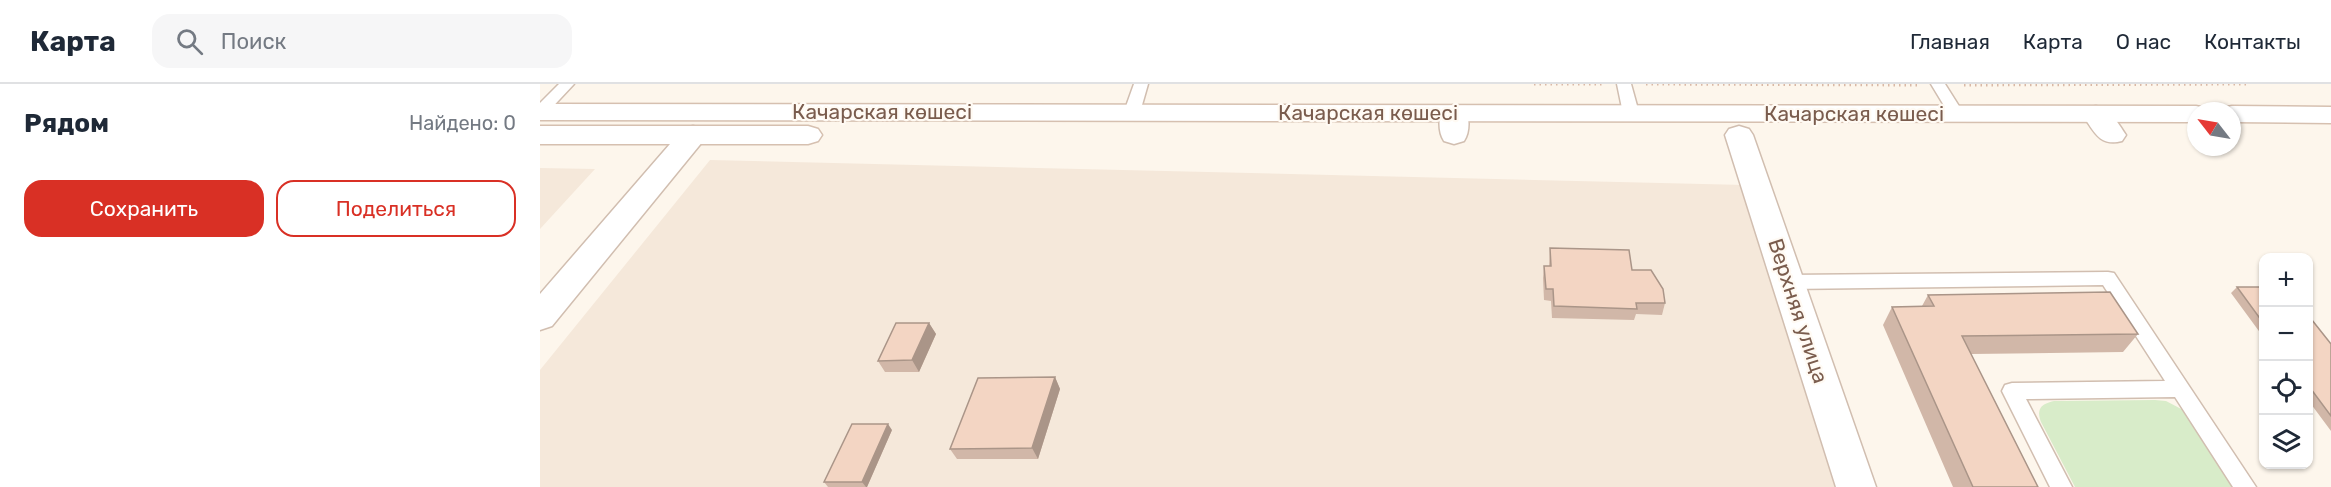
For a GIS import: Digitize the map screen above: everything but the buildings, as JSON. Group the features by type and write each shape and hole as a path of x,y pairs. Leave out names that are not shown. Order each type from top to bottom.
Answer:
{"main road":[{"name":"Качарская көшесі","path":"540,111 1132,112 1739,135 2104,125 2187,115"},
{"name":"Качарская көшесі","path":"540,135 693,135 1454,124 1631,113 1956,114 2104,125 2187,134"},
{"path":"2241,114 2331,114"},
{"path":"540,317 693,135"},
{"name":"Верхняя улица","path":"1739,135 1856,487"},
{"path":"2241,135 2331,135"}],"lane":[{"path":"540,111 567,84"},
{"path":"1132,112 1141,84"},
{"path":"1624,84 1631,113"},
{"path":"1939,84 1956,114"},
{"path":"1788,282 2108,278 2245,487"},
{"path":"2061,487 2012,391 2181,389"}],"path":[{"path":"1534,84 2246,84"}],"shaded area":[{"path":"710,160 1745,185 1835,487 540,487 540,370"},
{"path":"540,168 595,169 540,229"}],"green space":[{"path":"2054,401 2166,401 2187,412 2237,487 2075,487 2041,422 2039,410"}]}
